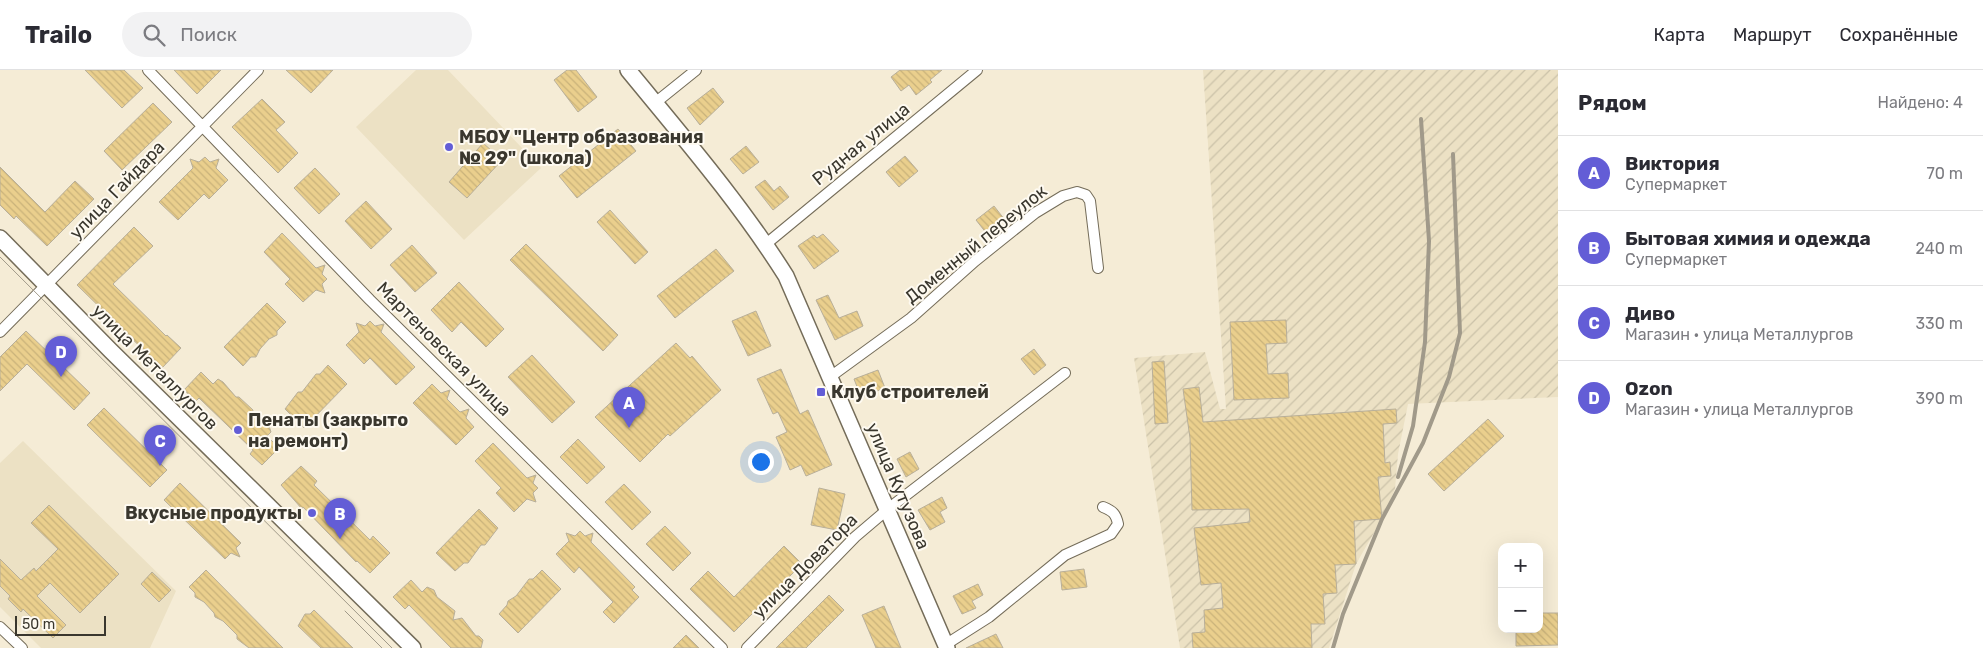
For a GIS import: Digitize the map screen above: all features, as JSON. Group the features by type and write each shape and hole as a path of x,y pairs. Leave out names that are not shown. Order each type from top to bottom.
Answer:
{"main road":[{"name":"улица Кутузова","path":"628,70 766,244 786,276 946,646"},
{"name":"улица Металлургов","path":"0,238 46,286 413,648"}],"street":[{"name":"Мартеновская улица","path":"148,70 370,300 722,648"},
{"name":"улица Гайдара","path":"0,332 258,70"},
{"path":"655,103 696,70"},
{"name":"Рудная улица","path":"766,244 977,70"},
{"name":"Доменный переулок","path":"830,377 911,318 1035,213 1063,196 1077,192 1086,195 1090,201 1098,268"},
{"name":"улица Доватора","path":"747,648 855,537 888,509 1066,373"},
{"path":"946,646 989,617 1065,555 1111,534 1118,524 1116,516 1112,511 1103,507"},
{"path":"0,627 22,648"}],"shaded area":[{"name":"МБОУ \"Центр образования № 29\" (школа)","path":"416,70 448,70 541,168 464,240 356,127"},
{"path":"1203,70 1558,70 1558,397 1408,404 1398,454 1395,489 1382,519 1356,564 1329,648 1180,648 1134,358 1205,352 1220,409 1226,409"},
{"path":"23,441 176,591 150,648 41,648 0,607 0,463"}],"building":[{"path":"85,70 124,70 143,88 122,108"},
{"path":"174,70 221,70 197,94"},
{"path":"286,70 333,70 311,93"},
{"path":"567,70 576,70 597,97 578,112 554,80"},
{"path":"900,70 942,70 930,80 932,82 916,95 909,85 901,91 891,77"},
{"path":"713,88 724,102 700,125 687,108"},
{"path":"262,99 285,122 276,130 298,153 278,173 232,127"},
{"path":"153,103 172,122 122,170 104,151"},
{"path":"618,129 636,151 577,198 559,176"},
{"path":"483,143 502,160 467,198 449,182"},
{"path":"746,146 759,162 743,174 730,159"},
{"path":"905,156 918,171 899,187 886,172"},
{"path":"205,157 210,162 219,159 216,168 228,180 209,199 204,194 178,220 159,202 193,168 190,159 199,162"},
{"path":"0,167 45,212 75,181 94,199 47,246 16,216 14,219 0,205"},
{"path":"315,168 340,194 319,214 294,188"},
{"path":"765,180 774,191 780,186 789,197 773,210 755,187"},
{"path":"366,201 392,229 371,249 345,221"},
{"path":"994,206 1005,220 987,234 976,220"},
{"path":"610,210 648,252 635,264 597,222"},
{"path":"134,227 153,246 113,284 166,336 181,348 162,368 77,285"},
{"path":"282,233 316,268 325,265 322,274 327,279 322,284 325,293 316,290 303,302 285,284 290,279 264,252"},
{"path":"823,234 839,251 814,269 798,246 814,235 817,238"},
{"path":"526,244 618,335 603,351 510,260"},
{"path":"412,245 437,273 415,292 390,265"},
{"path":"716,249 734,271 675,318 657,296"},
{"path":"459,282 504,329 486,347 461,322 452,332 431,310"},
{"path":"828,295 839,318 857,311 863,326 835,340 816,300"},
{"path":"267,303 286,322 277,331 277,335 269,339 260,349 256,357 251,357 243,366 224,347"},
{"path":"756,311 771,346 748,356 732,321"},
{"path":"1286,320 1287,343 1266,344 1268,374 1288,373 1289,398 1234,400 1230,322"},
{"path":"370,321 375,326 384,324 381,332 415,367 396,385 370,358 364,364 346,345 359,332 356,323 365,326"},
{"path":"26,331 90,393 74,410 27,364 0,391 0,357"},
{"path":"676,343 690,358 692,356 721,390 670,436 668,434 640,462 595,417"},
{"path":"1034,349 1046,365 1034,375 1021,359"},
{"path":"532,355 575,402 552,423 508,377"},
{"path":"1164,361 1168,423 1155,424 1152,362"},
{"path":"328,365 347,384 304,428 285,409 298,392 302,392 316,374 320,374"},
{"path":"781,369 800,414 808,410 832,465 806,476 801,465 790,470 776,437 787,432 778,412 773,414 757,379"},
{"path":"878,370 885,388 861,397 854,379"},
{"path":"201,372 213,384 218,379 223,382 236,397 239,397 253,410 252,414 269,426 271,432 267,436 279,448 262,465 250,454 253,450 199,398 196,401 184,390"},
{"path":"432,384 441,393 450,390 447,399 460,412 469,409 466,418 474,427 456,445 413,403"},
{"path":"1199,387 1203,422 1396,409 1397,423 1383,424 1385,463 1390,462 1391,476 1378,477 1382,519 1354,521 1356,564 1335,565 1337,593 1323,594 1325,624 1311,624 1312,648 1193,648 1192,633 1205,632 1204,610 1223,608 1221,583 1201,585 1194,528 1250,522 1249,509 1192,510 1190,438 1183,389"},
{"path":"104,408 167,470 150,487 87,425"},
{"path":"1488,419 1504,436 1444,491 1428,474"},
{"path":"578,439 605,467 587,484 560,457"},
{"path":"493,443 527,478 536,475 533,483 538,488 533,493 536,502 527,499 514,512 496,493 501,488 475,461"},
{"path":"910,452 919,469 906,477 897,459"},
{"path":"301,466 317,481 314,485 370,540 373,536 390,553 370,573 356,562 303,507 302,509 281,485"},
{"path":"180,483 241,543 236,548 240,557 231,553 225,559 164,500"},
{"path":"624,484 651,512 632,530 605,502"},
{"path":"819,488 845,494 837,530 811,525"},
{"path":"942,497 947,508 940,512 945,522 930,530 918,510"},
{"path":"49,505 119,574 80,613 50,583 37,596 66,625 53,638 23,609 21,612 8,599 10,596 0,586 0,559 21,580 34,568 36,571 58,549 31,523"},
{"path":"479,509 498,528 485,545 481,545 468,563 464,563 455,571 436,553"},
{"path":"665,526 691,553 673,571 646,544"},
{"path":"580,531 585,536 593,533 591,542 635,587 632,590 639,597 614,623 603,612 613,602 579,567 574,573 556,554 569,541 566,533 575,536"},
{"path":"784,546 802,564 734,632 690,589 708,571 734,597"},
{"path":"1084,569 1087,587 1062,590 1060,572"},
{"path":"206,570 283,648 249,648 237,639 237,635 223,621 215,617 214,613 204,602 195,597 195,593 189,587"},
{"path":"542,570 561,589 518,633 499,614 508,601 516,596 529,579 533,579"},
{"path":"152,572 171,590 159,602 141,584"},
{"path":"411,580 422,592 427,587 434,590 437,597 455,611 453,620 462,618 476,636 483,640 481,648 451,648 409,605 405,609 393,597"},
{"path":"978,584 983,595 972,601 976,608 962,614 953,596"},
{"path":"829,595 844,610 806,648 776,648"},
{"path":"884,606 901,648 876,648 862,615"},
{"path":"314,610 353,648 321,648 298,626 305,614 310,614"},
{"path":"1543,613 1558,613 1558,645 1516,646 1516,633 1543,633"},
{"path":"996,634 1003,648 966,648"},
{"path":"686,635 699,648 673,648"}],"tram line":[{"path":"0,257 392,648"},
{"path":"345,611 382,648"}],"railway":[{"path":"1398,477 1413,426 1425,342 1429,241 1421,119"},
{"path":"1333,648 1343,614 1382,519 1423,443 1449,377 1460,333 1453,154"}],"place":[{"name":"МБОУ \"Центр образования № 29\" (школа)","path":"449,147"},
{"name":"Ozon","path":"61,377"},
{"name":"Клуб строителей","path":"821,392"},
{"name":"Виктория","path":"629,428"},
{"name":"Пенаты (закрыто на ремонт)","path":"238,430"},
{"name":"Диво","path":"160,466"},
{"name":"Вкусные продукты","path":"312,513"},
{"name":"Бытовая химия и одежда","path":"340,539"}]}
